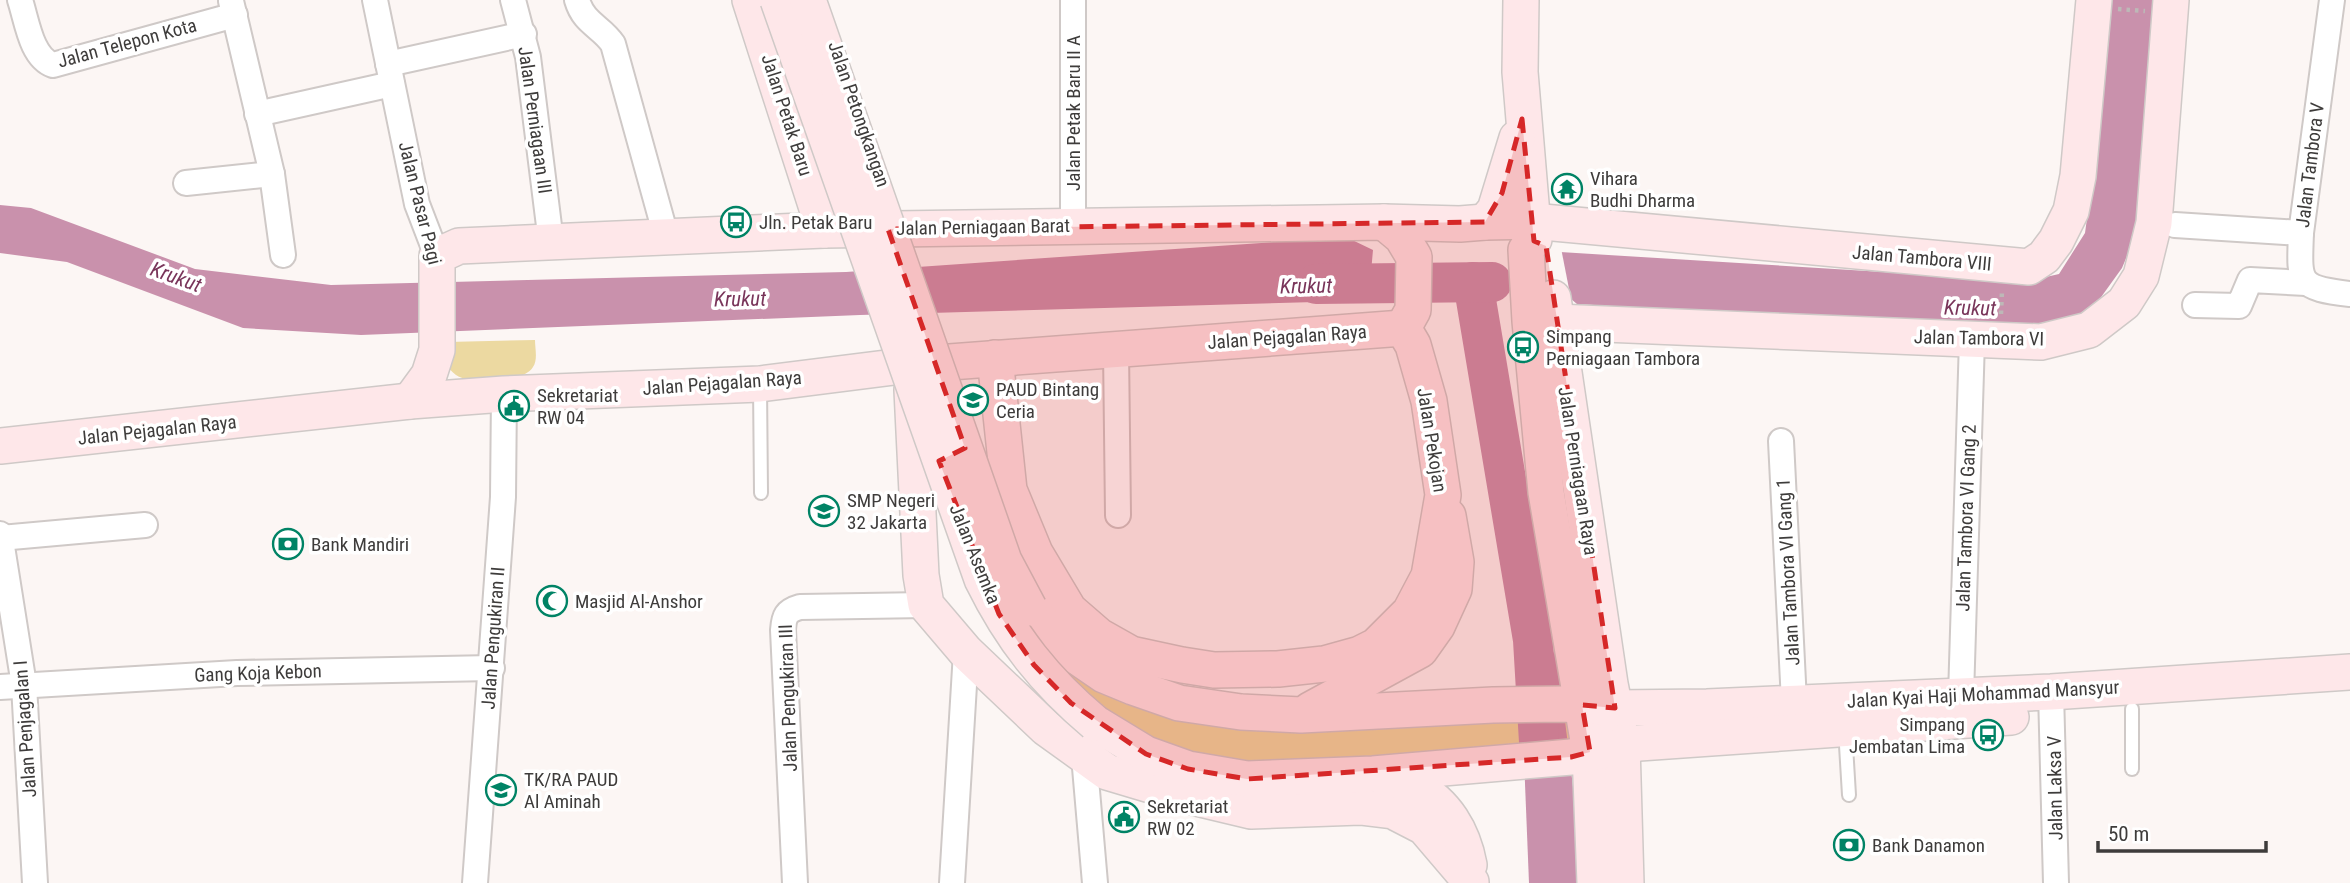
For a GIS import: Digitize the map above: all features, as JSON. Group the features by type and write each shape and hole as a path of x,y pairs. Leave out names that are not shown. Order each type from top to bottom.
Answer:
{"street":[{"name":"Jalan Telepon Kota","path":"20,0 35,48 44,62 53,65 233,7 272,174 282,255"},
{"name":"Jalan Pasar Pagi","path":"375,0 417,204 437,265 437,350 429,374 410,401"},
{"name":"Jalan Perniagaan III","path":"513,0 524,34 551,242"},
{"path":"576,0 580,13 613,44 666,236"},
{"name":"Jalan Petak Baru","path":"750,0 824,230"},
{"name":"Jalan Asemka","path":"778,0 972,555 999,614 1034,665 1071,703 1103,728 1146,754 1188,769 1247,779 1373,774 1502,763 1594,751"},
{"name":"Jalan Asemka","path":"808,0 1004,561 1029,608 1066,649 1104,675 1133,687 1179,703 1241,712 1301,715 1493,705 1587,706"},
{"name":"Jalan Petongkangan","path":"818,0 899,228"},
{"name":"Jalan Petak Baru II A","path":"1073,0 1073,226"},
{"name":"Jalan Perniagaan Raya","path":"1521,0 1522,119 1547,319 1594,751"},
{"name":"Jalan Tambora VIII","path":"1535,239 2029,267 2044,257 2056,241 2071,211 2101,4"},
{"name":"Jalan Tambora V","path":"2306,283 2300,272 2301,233 2338,4"},
{"name":"Jalan Tambora VI","path":"1547,319 1986,332 2041,342 2089,330 2124,303 2141,276 2154,223 2159,5"},
{"path":"257,114 524,34"},
{"path":"1384,222 1402,237 1414,261 1434,237 1473,223 1495,211 1522,119"},
{"path":"186,183 272,174"},
{"name":"Jalan Perniagaan Barat","path":"437,265 459,246 899,228 1473,223 1535,239"},
{"path":"2175,225 2301,233"},
{"name":"Jalan Pekojan","path":"995,358 1009,490 1035,553 1069,611 1099,636 1131,653 1182,665 1214,670 1278,669 1324,664 1360,654 1376,646 1410,612 1429,576 1443,495 1429,401 1408,319 1414,261"},
{"path":"2195,305 2239,306 2250,280 2306,283 2319,290 2350,294"},
{"name":"Jalan Pejagalan Raya","path":"0,446 410,401 504,394 760,384 910,365 1116,349 1408,319"},
{"name":"Jalan Tambora VI Gang 2","path":"1961,696 1986,332"},
{"path":"1116,349 1118,514"},
{"path":"910,365 921,575 926,605 966,652 1046,728 1107,772 1251,811 1360,807 1393,811 1424,827 1471,882"},
{"name":"Jalan Pengukiran II","path":"475,883 503,497 504,394"},
{"name":"Jalan Tambora VI Gang 1","path":"1781,441 1795,717"},
{"path":"916,489 931,465 956,452 983,454 1006,470"},
{"path":"1301,715 1420,650 1445,611 1454,589 1456,562 1443,495"},
{"path":"0,536 145,526"},
{"name":"Jalan Penjagalan I","path":"0,536 12,686 35,883"},
{"name":"Jalan Pengukiran III","path":"794,883 783,630 785,615 800,607 926,605"},
{"path":"952,883 966,652"},
{"name":"Gang Koja Kebon","path":"12,686 237,673 492,668"},
{"name":"Jalan Kyai Haji Mohammad Mansyur","path":"1587,706 1707,707 1795,717 1845,729 2052,703 2350,672"},
{"name":"Jalan Kyai Haji Mohammad Mansyur","path":"1594,751 1795,717 1961,696 2132,709 2350,692"},
{"name":"Jalan Laksa V","path":"2052,703 2056,883"},
{"path":"1594,751 1595,883"},
{"path":"1594,751 1626,883"},
{"path":"1084,756 1095,883"},
{"path":"1373,774 1414,786 1444,808 1465,844 1471,882"}],"lane":[{"path":"760,384 761,493"},
{"path":"2132,709 2132,769"},
{"path":"1845,729 1849,795"}],"path":[{"path":"2101,4 2159,5"},
{"path":"1986,332 2002,289"}],"highlighted area":[{"path":"1522,119 1534,241 1546,246 1615,708 1582,705 1590,752 1571,757 1247,779 1188,769 1146,754 1071,703 1034,665 999,614 939,461 965,448 888,229 1485,222 1502,193"}],"shaded area":[{"path":"535,340 536,357 533,367 528,372 509,379 485,381 463,378 444,363 447,342"},
{"path":"1004,561 1179,703 1564,704 1590,752 1247,779 1071,703"}],"water":[{"path":"2110,0 2161,0 2143,218 2122,268 2099,300 2071,322 2015,330 1577,304 1511,249 2029,281 2059,274 2085,233 2102,111"},
{"path":"0,205 31,208 195,269 331,285 846,272 1346,237 1373,250 1369,295 1352,301 860,315 361,335 243,328 67,262 0,253"},
{"path":"1556,646 1584,883 1529,883 1523,734"}],"pier":[{"path":"1542,247 1561,248 1572,304 1516,258"}],"waterway":[{"path":"1473,282 1533,640 1539,742"},
{"name":"Krukut","path":"1316,284 1492,282"}],"place":[{"name":"Vihara Budhi Dharma","path":"1567,189"},
{"name":"Jln. Petak Baru","path":"736,222"},
{"name":"Simpang Perniagaan Tambora","path":"1523,347"},
{"name":"PAUD Bintang Ceria","path":"973,400"},
{"name":"Sekretariat RW 04","path":"514,406"},
{"name":"SMP Negeri 32 Jakarta","path":"824,511"},
{"name":"Bank Mandiri","path":"288,544"},
{"name":"Masjid Al-Anshor","path":"552,601"},
{"name":"Simpang Jembatan Lima","path":"1988,735"},
{"name":"TK/RA PAUD Al Aminah","path":"501,790"},
{"name":"Sekretariat RW 02","path":"1124,817"},
{"name":"Bank Danamon","path":"1849,845"}]}
